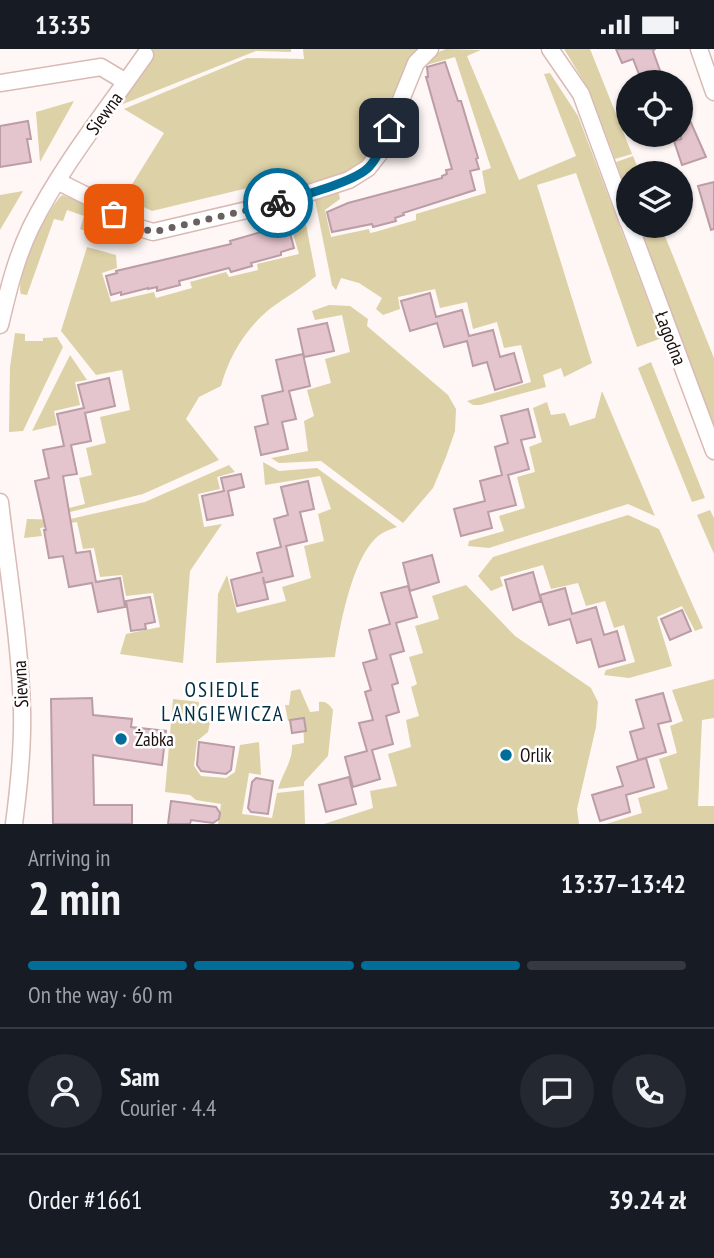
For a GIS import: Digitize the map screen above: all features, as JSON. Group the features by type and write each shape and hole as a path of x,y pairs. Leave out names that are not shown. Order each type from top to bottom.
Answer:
{"street":[{"path":"57,181 90,198 130,225 153,232 281,202 349,180 368,168 379,154 416,63 430,49"},
{"name":"Łagodna","path":"550,49 581,94 616,189"},
{"path":"699,49 714,92"},
{"name":"Siewna","path":"0,325 10,280 26,239 57,181 145,55"},
{"path":"0,83 101,67 126,82"},
{"name":"Łagodna","path":"634,238 714,451"},
{"name":"Siewna","path":"0,502 19,650 22,712 22,759 14,824"}],"shaded area":[{"path":"141,49 291,49 291,52 256,51 118,106"},
{"path":"303,49 417,49 406,67 369,157 347,173 294,190 289,178 152,211 127,199 126,194 164,133 124,109 247,58 304,59"},
{"path":"446,49 481,50 467,56 519,180 576,156 544,74 550,73 578,116 616,216 616,238 624,238 662,338 637,347 576,173 537,185 592,363 564,377 561,368 543,375 546,387 473,405 467,401 531,382 521,345 504,348 497,322 473,329 467,302 440,308 435,289 398,297 400,309 383,315 376,309 382,298 359,283 341,278 336,290 332,285 315,200 317,195 338,189 340,199 325,210 331,237 369,229 370,233 375,232 416,220 416,214 486,193 482,171 491,168 455,57 423,66 428,56"},
{"path":"564,49 590,49 616,114 616,147 629,147 632,154 615,159 589,90"},
{"path":"74,101 40,162 36,112"},
{"path":"633,156 635,161 619,161"},
{"path":"23,191 0,230 0,195"},
{"path":"62,195 82,202 105,217 96,235 80,229 84,216 67,210 63,221 54,219 27,295 21,294 22,273 27,258 49,213"},
{"path":"293,204 303,209 316,276 271,308 254,324 234,353 221,386 199,397 186,419 219,460 143,494 66,513 65,509 85,504 79,478 92,475 86,448 106,443 100,417 130,410 122,370 96,375 61,331 87,247 116,255 117,268 102,273 111,302 154,292 156,298 192,288 190,282 226,272 229,277 258,270 257,264 299,254 290,224 280,227 270,224 266,213"},
{"path":"643,238 666,238 714,358 714,429"},
{"path":"329,305 350,306 368,319 367,326 448,395 456,409 455,431 433,488 403,523 321,461 279,463 271,458 308,451 304,421 314,416 307,390 331,383 325,359 350,352 342,315 315,320 312,311"},
{"path":"15,333 25,334 25,341 43,341 43,338 57,337 63,347 23,431 9,432 10,367"},
{"path":"70,355 87,380 75,382 80,405 54,411 57,425 32,431"},
{"path":"651,362 705,498 692,502 638,368"},
{"path":"602,391 655,516 628,504 489,548 468,546 469,541 504,531 499,516 525,508 517,477 535,472 529,447 542,442 533,408 547,402 551,415 565,413 570,426 595,418"},
{"path":"263,462 279,471 317,468 397,527 381,534 363,556 349,591 335,657 216,663 218,594 227,575 237,613 286,601 282,587 311,578 304,546 324,541 318,514 331,509 320,476 265,485"},
{"path":"229,465 235,472 217,477 220,489 198,494 204,527 222,524 190,571 183,663 120,654 126,634 160,627 153,593 126,596 122,575 100,577 94,548 83,549 77,522 40,528 42,536 24,538 27,519 66,520 145,502"},
{"path":"710,510 714,518 714,554 697,515"},
{"path":"628,515 659,529 703,628 695,631 682,606 657,617 672,666 629,678 604,675 606,670 635,662 624,625 614,628 605,601 586,606 578,583 551,589 543,565 500,577 503,586 491,591 478,576 493,557"},
{"path":"466,585 515,636 591,688 598,702 596,727 577,809 579,824 324,824 373,808 370,791 397,786 388,754 411,747 406,720 419,716 411,687 417,684 409,657 423,653 415,626 439,619 432,596"},
{"path":"714,679 714,718 702,720 698,806 714,806 714,824 606,824 642,813 638,798 668,789 659,759 677,753 670,726 683,721 672,690"},
{"path":"300,689 310,712 319,711 319,702 327,703 333,710 328,756 304,782 304,786 278,789 289,762 292,745 304,743 303,719 288,721 285,705 289,705 291,691"},
{"path":"173,699 199,702 198,715 211,717 208,732 197,741 194,766 201,776 226,778 235,772 240,745 259,742 261,775 249,773 242,814 272,818 277,793 304,790 305,824 218,824 221,804 196,800 190,795 165,792"}],"building":[{"path":"616,49 655,49 653,51 660,70 637,70 633,59 622,63"},
{"path":"445,62 458,101 461,101 478,158 479,169 470,171 475,190 403,213 404,215 395,218 396,221 332,232 327,212 348,203 442,178 447,174 446,170 452,169 426,77 427,67"},
{"path":"28,121 31,139 27,139 31,162 0,167 0,126"},
{"path":"693,127 706,157 693,161 681,161 676,147 693,147"},
{"path":"714,182 714,229 711,230 698,186"},
{"path":"289,229 294,248 281,252 281,255 251,263 252,266 231,272 229,268 179,281 180,285 157,291 157,287 111,295 106,276 117,273 116,271 231,244 230,241 268,230 275,230 276,233"},
{"path":"430,293 436,317 462,310 469,336 493,330 500,357 514,353 522,382 495,390 487,362 473,366 467,341 444,347 437,323 410,331 401,301"},
{"path":"327,323 334,351 304,357 298,329"},
{"path":"303,354 310,386 289,391 296,419 282,422 288,449 261,455 255,427 268,424 262,396 283,391 276,360"},
{"path":"109,378 115,406 85,413 91,441 71,445 77,474 63,476 76,553 90,551 96,582 120,578 125,607 98,612 92,583 69,587 63,556 49,558 35,481 49,478 43,450 64,446 57,414 84,408 78,385"},
{"path":"528,409 535,437 521,440 529,469 508,475 516,505 488,512 492,528 461,536 454,509 485,501 480,481 502,475 495,447 508,443 501,416"},
{"path":"241,474 244,487 228,491 233,515 207,520 202,496 224,491 221,478"},
{"path":"308,481 314,509 300,512 307,541 286,546 293,576 264,583 268,599 237,606 231,580 262,572 257,553 281,547 274,519 288,515 281,487"},
{"path":"432,555 439,582 410,591 403,563"},
{"path":"533,572 541,601 513,610 505,580"},
{"path":"408,586 417,617 396,623 404,651 390,655 398,683 392,685 399,712 386,716 393,744 372,750 380,779 353,787 345,757 367,751 359,723 373,720 365,692 371,690 363,663 377,659 369,630 390,624 381,593"},
{"path":"565,588 572,614 596,607 604,635 617,631 625,660 599,667 591,639 577,643 570,619 549,625 540,595"},
{"path":"150,597 155,622 145,624 146,629 131,631 126,601"},
{"path":"682,610 691,631 670,640 661,619"},
{"path":"663,693 671,721 658,724 666,752 638,760 630,732 644,728 636,700"},
{"path":"92,698 93,715 132,719 131,727 166,731 162,765 93,755 94,805 132,805 132,824 53,824 51,699"},
{"path":"304,718 306,731 292,733 290,720"},
{"path":"199,742 234,747 231,770 226,774 201,771 197,765"},
{"path":"646,758 654,787 626,795 630,812 600,821 592,795 623,786 617,767"},
{"path":"349,777 356,804 326,812 319,785"},
{"path":"256,778 273,781 268,814 251,812 248,808 252,782"},
{"path":"171,801 216,807 220,813 219,819 213,823 191,820 190,824 168,824"}],"way so far":[{"path":"114,214 130,225 153,232 278,203"}],"place":[{"name":"Żabka","path":"121,739"},
{"name":"Orlik","path":"506,755"}],"district":[{"name":"OSIEDLE LANGIEWICZA","path":"223,701"}],"route":[{"path":"278,203 349,180 368,168 379,154 389,128"}]}
